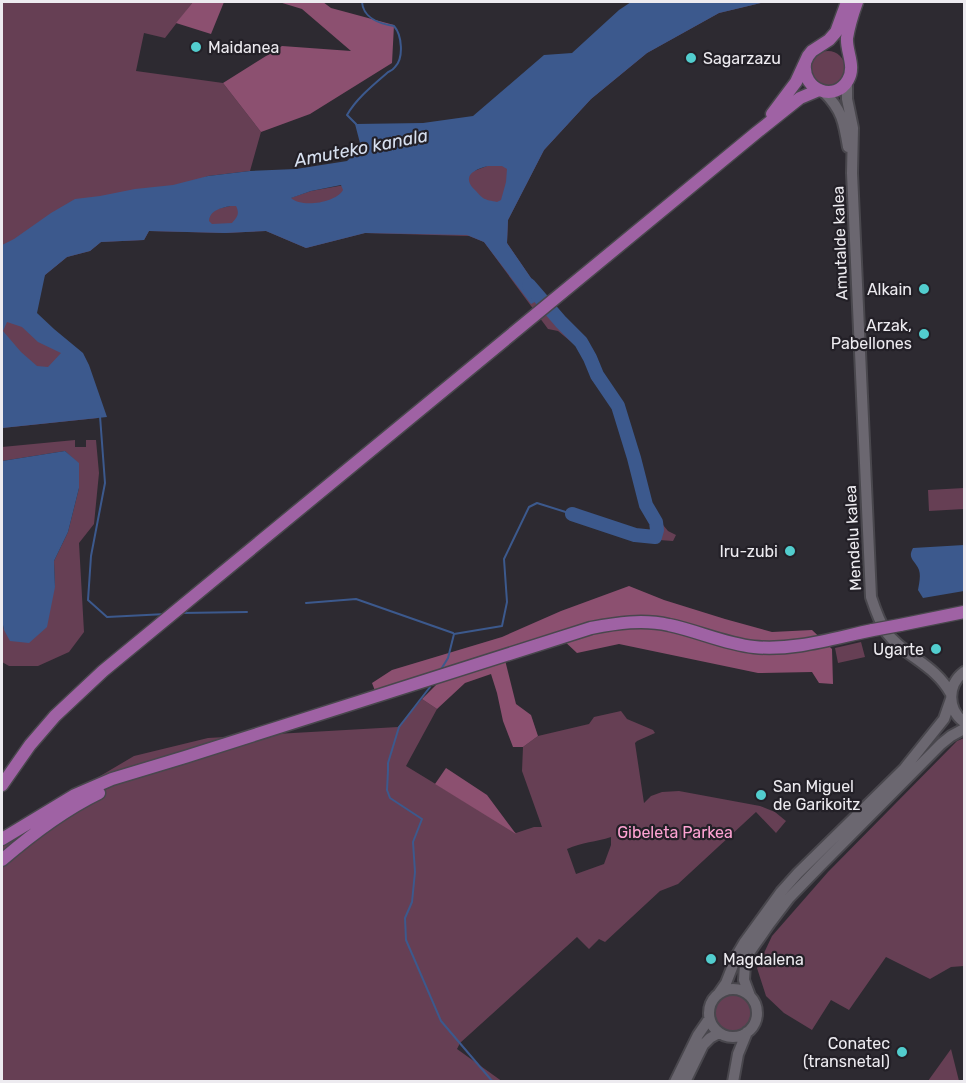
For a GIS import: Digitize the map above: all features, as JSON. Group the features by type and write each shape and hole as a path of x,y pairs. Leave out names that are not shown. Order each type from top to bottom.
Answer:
{"main road":[{"path":"756,133 790,90 812,51 822,46 836,32 850,6"},
{"path":"2,785 30,745 103,670 800,98 822,91 834,91 847,82 851,71 847,37 850,6"},
{"path":"822,46 838,47 850,59"},
{"path":"805,63 804,70 807,80 822,91"},
{"name":"Amutalde kalea","path":"847,82 847,99 853,128 852,173 864,455"},
{"name":"Amutalde kalea","path":"822,91 835,103 842,116 852,173"},
{"name":"Mendelu kalea","path":"864,455 871,597 887,633 942,680 951,697 954,710 964,722"},
{"path":"2,839 75,795 112,779 186,758 581,631 616,623 647,622 669,625 751,647 772,648 801,645 964,612"},
{"name":"Mendelu kalea","path":"930,668 945,674 962,673"},
{"path":"738,1054 734,1044 715,1030 708,1012 710,1004 730,976 740,949 781,892 798,873 904,769 944,719 954,682 962,673"},
{"path":"733,1082 738,1054 757,1015 757,1008 744,980 744,969 747,958 770,922 820,864 941,744 964,729"},
{"path":"2,860 26,839 89,798 121,782 186,758"},
{"path":"719,993 732,988 739,989 750,996"},
{"path":"675,1082 698,1035 709,1019"},
{"path":"686,1082 703,1045 710,1038 723,1035 735,1037 747,1032"}],"green space":[{"path":"2,2 193,2 165,38 144,33 136,71 223,83 261,132 250,171 208,176 2,257"},
{"path":"727,2 765,2 719,13 647,53 591,99 544,150 508,220 507,243 558,315 582,337 591,350 599,371 623,406 644,493 654,514 668,531 676,535 673,541 645,539 620,532 622,528 651,532 652,523 641,501 634,466 612,404 592,380 581,350 558,331 548,329 484,242 469,236 365,233 306,248 266,231 225,233 149,231 144,240 101,242 90,251 67,257 45,275 26,311 53,335 98,418 2,428 2,278 33,250 230,206 290,198 311,191 389,177 474,171 487,166 502,165 614,71"},
{"path":"828,51 840,56 845,68 840,80 828,85 816,80 811,68 816,56"},
{"path":"75,440 75,447 86,447 86,440 96,440 99,473 94,524 79,543 84,632 69,652 38,666 9,666 2,662 2,620 4,630 55,587 54,561 68,532 79,488 79,464 65,451 2,461 2,447"},
{"path":"964,488 964,509 929,511 928,490"},
{"path":"861,642 865,657 838,663 835,648"},
{"name":"Gibeleta Parkea","path":"422,699 437,709 406,766 516,833 542,827 522,771 523,747 538,736 589,724 594,717 621,711 627,719 655,733 635,743 644,803 651,796 662,792 679,791 760,806 775,812 786,821 776,833 756,812 678,884 660,891 605,942 599,939 589,949 577,937 460,1043 457,1049 503,1082 2,1081 2,834 134,756 208,738 398,727","holes":["611,837 611,845 604,864 576,874 567,849"]},
{"path":"964,738 964,966 951,967 930,979 886,957 849,1010 831,1000 812,1030 784,1013 766,996 757,968 772,936 828,872 957,741"},
{"path":"733,994 740,995 746,1000 751,1006 751,1020 746,1026 740,1031 733,1032 726,1031 720,1026 715,1020 714,1013 715,1006 720,1000 726,995"},
{"path":"951,1049 959,1081 928,1081"}],"shaded area":[{"path":"193,2 224,2 211,34 176,23"},
{"path":"279,2 323,2 331,8 394,25 392,63 310,114 261,132 223,83 282,46 351,51 302,9"},
{"path":"629,586 664,600 772,632 812,630 832,649 833,684 819,683 812,672 758,673 619,644 577,653 561,638 504,656 516,704 531,715 538,736 523,747 513,747 503,721 491,674 465,683 437,709 422,699 445,676 377,696 372,683 392,670 502,637 561,611"},
{"path":"446,768 487,795 516,834 435,784"}],"water":[{"name":"Amuteko kanala","path":"631,2 765,2 719,13 647,53 591,99 544,150 508,220 507,243 544,297 531,304 484,242 467,235 365,233 306,248 266,231 225,233 149,231 144,240 101,242 90,251 67,257 45,275 37,313 83,353 107,417 2,428 2,245 75,199 173,185 208,176 296,169 347,161 361,147 355,124 423,123 473,116 544,55 572,53","holes":["502,166 507,169 501,200 497,202 484,199 469,182 470,175 482,168","341,185 343,190 333,198 318,203 302,203 291,198","236,206 238,211 232,223 212,224 209,221 211,214 220,209","7,322 22,327 38,342 61,353 48,367 37,366 3,331"]},
{"path":"65,451 79,463 79,488 68,532 54,561 55,587 47,627 29,643 10,641 2,620 2,461"},
{"path":"964,545 964,591 923,598 918,590 919,570 911,557 913,548"}],"waterway":[{"path":"356,124 347,115 365,92 394,68 401,52 399,35 394,26 383,24 369,16 362,2"},
{"path":"529,285 581,342 597,375 618,406 646,505 656,522 657,530 655,537 635,535 572,514"},
{"path":"100,416 105,483 91,556 88,600 107,617 166,614"},
{"path":"440,671 448,658 454,634 502,626 507,602 504,559 529,507 537,503 572,514"},
{"path":"306,603 356,599 453,633"},
{"path":"181,613 247,612"},
{"path":"430,687 399,727 388,763 387,790 390,798 422,819 413,842 415,872 412,902 405,918 406,940 441,1021 493,1082"}],"place":[{"name":"Maidanea","path":"196,47"},
{"name":"Sagarzazu","path":"691,58"},
{"name":"Alkain","path":"924,289"},
{"name":"Arzak, Pabellones","path":"924,334"},
{"name":"Iru-zubi","path":"790,551"},
{"name":"Ugarte","path":"936,649"},
{"name":"San Miguel de Garikoitz","path":"761,795"},
{"name":"Magdalena","path":"711,959"},
{"name":"Conatec (transnetal)","path":"902,1052"}]}
